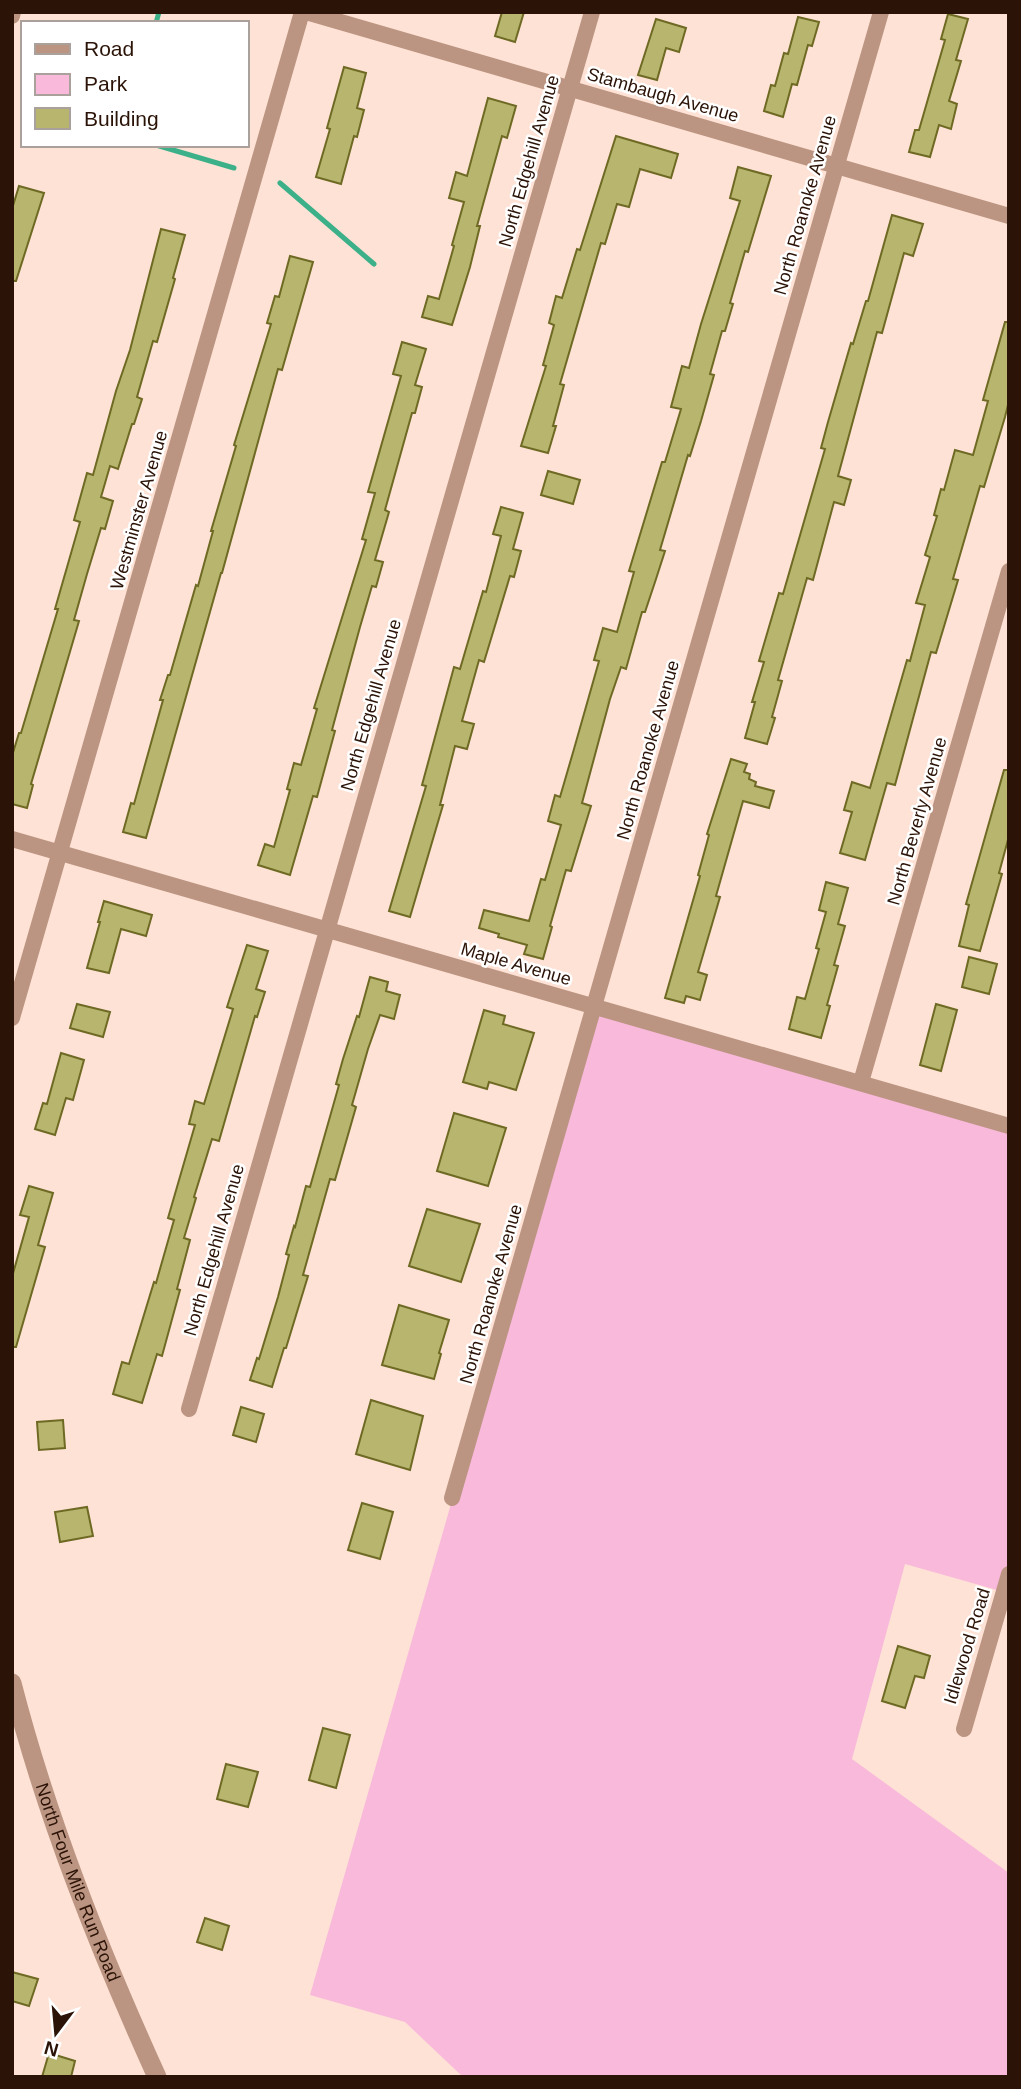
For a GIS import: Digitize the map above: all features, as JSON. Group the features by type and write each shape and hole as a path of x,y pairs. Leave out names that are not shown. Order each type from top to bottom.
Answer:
{"street":[{"name":"Stambaugh Avenue","path":"304,12 1009,216"},
{"name":"Westminster Avenue","path":"12,1018 304,12"},
{"name":"North Edgehill Avenue","path":"189,1409 592,12"},
{"name":"North Roanoke Avenue","path":"452,1498 881,12"},
{"name":"North Beverly Avenue","path":"861,1082 1009,571"},
{"name":"Maple Avenue","path":"12,839 1009,1126"},
{"name":"Idlewood Road","path":"964,1729 1009,1574"},
{"name":"North Four Mile Run Road","path":"12,1683 47,1806 95,1936 157,2077"}],"green space":[{"path":"594,1006 1009,1126 1009,1574 1004,1592 905,1564 852,1759 1009,1873 1007,2077 463,2077 405,2022 310,1995"}],"building":[{"path":"502,12 524,12 515,42 495,36"},
{"path":"948,14 968,19 956,60 961,61 949,101 957,104 951,129 939,125 930,157 909,152 915,130 919,130 945,40 941,39"},
{"path":"798,17 819,22 812,46 808,45 797,85 792,84 783,117 764,111 771,85 775,86 784,53 788,54"},
{"path":"656,19 686,28 679,52 666,48 657,80 638,75"},
{"path":"344,67 366,73 357,108 364,110 341,184 316,177"},
{"path":"488,98 516,106 507,138 502,136 477,226 480,226 470,267 452,325 422,317 428,296 439,299 464,202 449,198 456,172 467,176"},
{"path":"616,136 678,154 671,178 640,169 629,207 617,204 605,244 601,243 560,384 564,385 548,453 521,446 546,366 543,365 554,325 549,323 556,296 562,298 577,249 580,250"},
{"path":"738,167 771,176 748,252 745,251 730,303 733,304 710,374 714,375 701,421 660,550 665,551 645,612 642,612 626,669 621,667 610,699 582,803 591,806 571,871 566,870 543,959 524,954 527,945 498,937 499,934 479,928 484,910 529,921 541,879 545,880 561,825 548,821 555,795 560,797 574,749 599,661 594,660 603,628 617,632 634,572 629,571 681,409 671,407 682,366 689,368 740,201 730,198"},
{"path":"19,186 44,193 16,281 12,281 12,209"},
{"path":"892,215 923,224 913,256 904,253 882,333 877,332 838,476 851,480 844,505 834,502 813,580 807,578 778,680 782,681 767,744 745,738 764,662 759,661 779,593 783,594 825,449 821,448 828,422 851,343 853,344 868,301"},
{"path":"161,229 185,235 173,278 175,279 157,342 153,341 137,397 142,399 134,424 118,469 110,466 101,497 113,501 105,529 101,528 74,620 79,621 31,784 33,785 27,808 12,804 12,756 58,609 55,609 80,522 74,520 87,473 93,475 130,350"},
{"path":"290,256 313,262 282,370 278,369 146,838 123,832 131,803 134,804 163,700 160,700 196,585 198,586 236,446 234,445 271,324 267,323 275,296 279,297"},
{"path":"1005,322 1009,322 1009,401 984,487 980,486 953,579 958,580 936,653 931,652 895,785 887,783 865,860 840,853 852,812 844,810 852,782 870,788 907,660 910,661 925,605 916,603 930,557 925,555 937,516 934,515 941,489 944,490 955,450 973,455 988,401 983,400"},
{"path":"402,342 426,349 415,385 422,387 385,510 389,512 375,560 383,562 376,587 372,586 332,730 335,731 317,797 313,796 290,875 258,865 265,844 274,847 290,790 287,789 294,763 301,765 317,709 314,708 366,540 362,539 375,493 368,492 401,376 393,374"},
{"path":"548,471 580,480 573,504 541,495"},
{"path":"501,507 523,513 513,549 521,551 514,577 510,576 484,662 479,660 462,721 474,724 467,749 455,746 440,805 443,805 410,917 389,911 426,786 422,785 454,667 460,669 483,591 486,592 501,536 493,534"},
{"path":"731,759 747,764 744,772 750,774 749,779 756,782 755,786 774,791 769,808 743,801 716,896 720,897 698,972 707,975 700,1000 686,996 684,1003 665,998 700,876 698,875 709,835 707,834"},
{"path":"1004,770 1009,770 1009,836 999,873 1002,874 980,951 959,946 969,905 966,904"},
{"path":"826,882 848,888 838,924 845,926 834,965 838,966 821,1038 789,1029 797,997 805,999 819,949 816,948 826,912 819,910"},
{"path":"104,901 152,915 146,936 121,929 109,973 87,968"},
{"path":"247,945 268,951 256,989 265,992 257,1017 255,1016 219,1141 212,1139 194,1197 196,1198 184,1238 190,1240 177,1289 180,1290 162,1356 157,1354 142,1403 113,1394 122,1362 129,1364 154,1282 156,1283 174,1220 168,1218 195,1125 189,1124 195,1101 204,1104 233,1009 227,1007"},
{"path":"969,957 997,964 989,994 962,987"},
{"path":"370,977 388,982 386,991 400,995 394,1019 380,1015 368,1049 352,1105 356,1107 335,1180 330,1179 303,1275 308,1276 272,1387 250,1380 278,1297 294,1226 306,1186 310,1187 339,1085 336,1084 343,1059"},
{"path":"77,1004 110,1012 103,1037 70,1028"},
{"path":"936,1004 957,1010 941,1071 920,1065"},
{"path":"484,1010 505,1016 503,1024 534,1033 516,1090 489,1082 487,1089 463,1082"},
{"path":"61,1053 84,1060 73,1100 66,1098 55,1135 35,1129 43,1103 47,1104"},
{"path":"454,1113 506,1128 488,1186 437,1171"},
{"path":"29,1186 53,1193 38,1245 45,1247 16,1347 12,1347 12,1277 29,1217 20,1215"},
{"path":"427,1209 480,1224 461,1282 409,1266"},
{"path":"399,1305 449,1320 434,1379 382,1365"},
{"path":"371,1400 423,1416 410,1470 356,1454"},
{"path":"241,1407 264,1414 256,1442 233,1435"},
{"path":"63,1420 65,1448 39,1450 37,1422"},
{"path":"362,1503 393,1512 380,1559 348,1550"},
{"path":"87,1507 93,1536 60,1542 55,1512"},
{"path":"898,1646 930,1656 924,1678 915,1676 905,1708 882,1701"},
{"path":"323,1728 350,1735 336,1788 309,1780"},
{"path":"226,1764 258,1772 248,1807 217,1799"},
{"path":"205,1918 229,1926 222,1950 197,1942"},
{"path":"12,1972 38,1979 29,2006 12,2001"},
{"path":"49,2053 75,2061 71,2077 42,2077"}],"waterway":[{"path":"157,21 159,12"},
{"path":"163,147 234,168"},
{"path":"280,183 374,264"}]}
